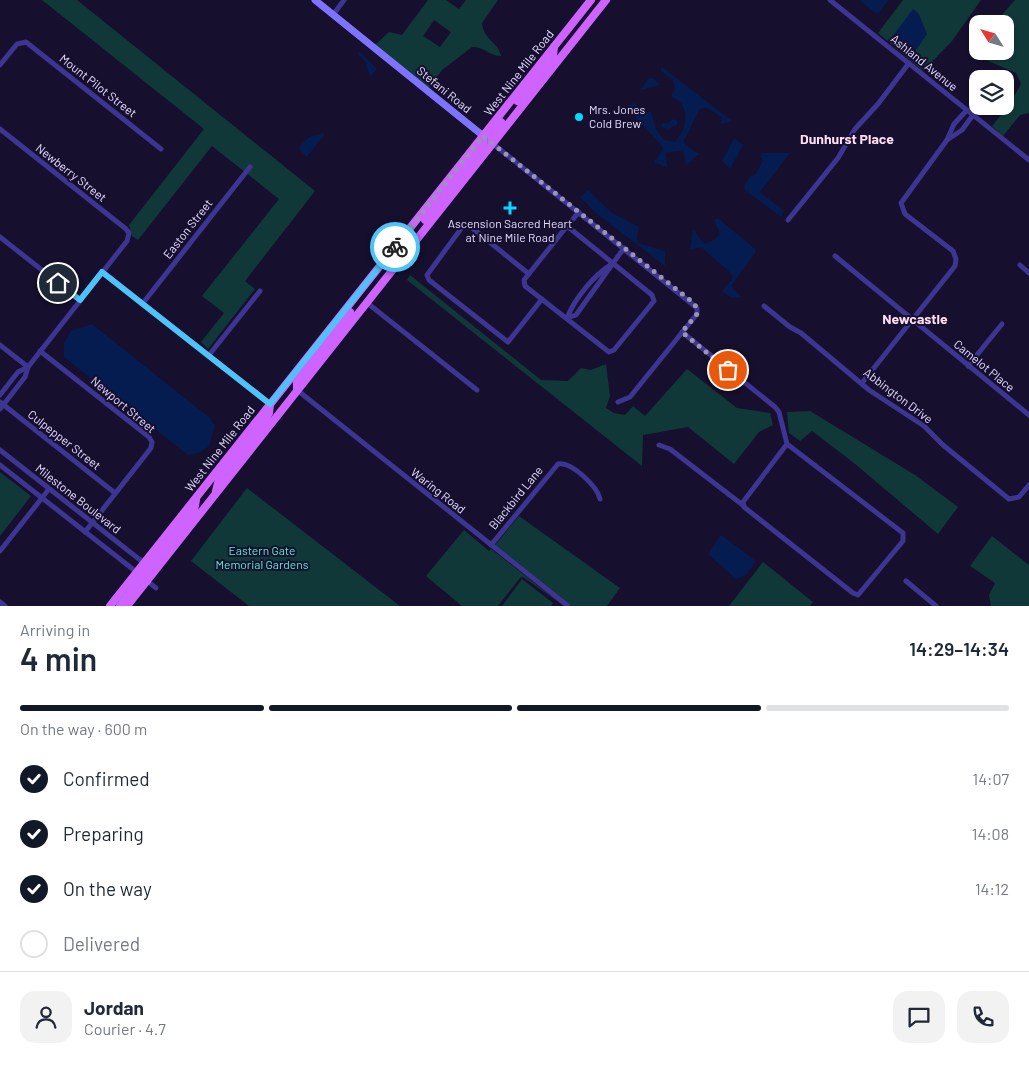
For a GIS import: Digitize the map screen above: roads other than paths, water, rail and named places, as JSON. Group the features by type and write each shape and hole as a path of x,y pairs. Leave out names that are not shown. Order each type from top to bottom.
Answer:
{"main road":[{"name":"West Nine Mile Road","path":"144,563 591,0"},
{"name":"West Nine Mile Road","path":"110,606 142,577 215,495 606,0"},
{"path":"492,143 491,138 495,129 553,56 555,45"},
{"path":"422,231 422,223 483,144 483,136"},
{"path":"297,390 297,382 351,309 350,303"},
{"path":"215,495 219,479 264,422 269,413 270,404"},
{"path":"120,606 142,577 146,576 152,564 194,511 196,498"},
{"path":"142,577 144,563"},
{"name":"West Nine Mile Road","path":"127,606 142,577"}],"street":[{"name":"Stefani Road","path":"315,0 695,304 697,311 682,332"},
{"path":"333,15 344,0"},
{"name":"Ashland Avenue","path":"830,0 967,110"},
{"name":"Mount Pilot Street","path":"0,66 17,44 22,42 161,149"},
{"path":"788,220 838,158 855,129 878,104 909,63"},
{"path":"862,383 954,268 956,259 953,251 905,214 901,203 947,140 954,124 967,110"},
{"path":"947,140 962,130 973,115"},
{"name":"Ashland Avenue","path":"973,115 1029,160"},
{"name":"Newberry Street","path":"0,130 126,229 128,233 127,241 102,272"},
{"name":"Easton Street","path":"142,303 250,167"},
{"path":"568,226 652,295 654,300 614,350 608,352 525,286 524,280 579,212"},
{"path":"529,274 471,227 463,226 427,275 429,280 508,342 542,299"},
{"path":"0,237 80,300"},
{"path":"566,318 570,310 601,271 612,264 624,248"},
{"name":"Camelot Place","path":"834,256 912,321 1028,412"},
{"path":"1020,265 1029,273"},
{"path":"1,405 25,377 28,367 102,272 270,404"},
{"path":"209,355 260,291"},
{"path":"366,302 477,390"},
{"name":"Abbington Drive","path":"764,306 790,327 802,333 898,411 924,426 943,445 1009,499 1019,497 1029,485"},
{"path":"968,366 1002,324"},
{"path":"618,402 630,397 682,332 775,407 779,412 790,446 902,533 903,541 858,595 670,449 660,445"},
{"path":"0,345 28,367"},
{"name":"Newport Street","path":"40,351 151,439 151,448 86,532"},
{"path":"0,396 18,372 28,367"},
{"name":"Waring Road","path":"297,390 568,606"},
{"name":"Culpepper Street","path":"1,405 115,493"},
{"path":"744,507 743,502 790,446"},
{"name":"Milestone Boulevard","path":"0,450 144,563"},
{"name":"Blackbird Lane","path":"491,545 558,464 568,465 596,487 600,499"},
{"name":"Milestone Boulevard","path":"0,465 156,588"},
{"path":"0,551 49,489"},
{"path":"906,581 936,606"},
{"path":"0,602 5,606"}],"water":[{"path":"859,0 889,0 877,14"},
{"path":"913,9 919,14 927,34 914,53 907,50 892,37"},
{"path":"360,52 377,69 370,77 366,62 358,54"},
{"path":"662,67 732,121 722,124 720,123 722,118 714,112 706,108 700,109 684,140 685,145 699,154 686,165 683,150 666,153 667,168 654,162 663,149 628,108 628,105 634,103 637,105 637,111 651,112 656,129 664,140 675,142 679,138 684,127 684,110 678,100 671,95 675,90 673,80 660,70"},
{"path":"649,78 654,79 660,85 640,90"},
{"path":"673,119 677,121 677,125 668,129 661,127 662,123 668,123"},
{"path":"323,133 324,135 307,157 298,148 309,137"},
{"path":"734,138 743,145 730,169 722,161"},
{"path":"763,153 790,153 760,192 784,211 781,217 745,190 744,186 750,176 755,175 763,161 760,156"},
{"path":"588,190 612,213 639,227 638,243 665,251 665,266 596,213 580,197"},
{"path":"718,218 755,249 755,253 731,286 741,297 731,298 722,291 732,279 732,274 701,247 690,250 693,229 704,244 714,240 720,234 714,220"},
{"path":"92,324 211,419 215,426 209,446 199,453 188,455 64,357 64,343 71,331"},
{"path":"721,535 756,561 746,575 736,579 708,554"}],"place":[{"name":"Mrs. Jones Cold Brew","path":"579,117"},
{"name":"Ascension Sacred Heart at Nine Mile Road","path":"510,208"}],"district":[{"name":"Dunhurst Place","path":"847,139"},
{"name":"Newcastle","path":"915,319"}],"park label":[{"name":"Eastern Gate Memorial Gardens","path":"262,558"}]}
